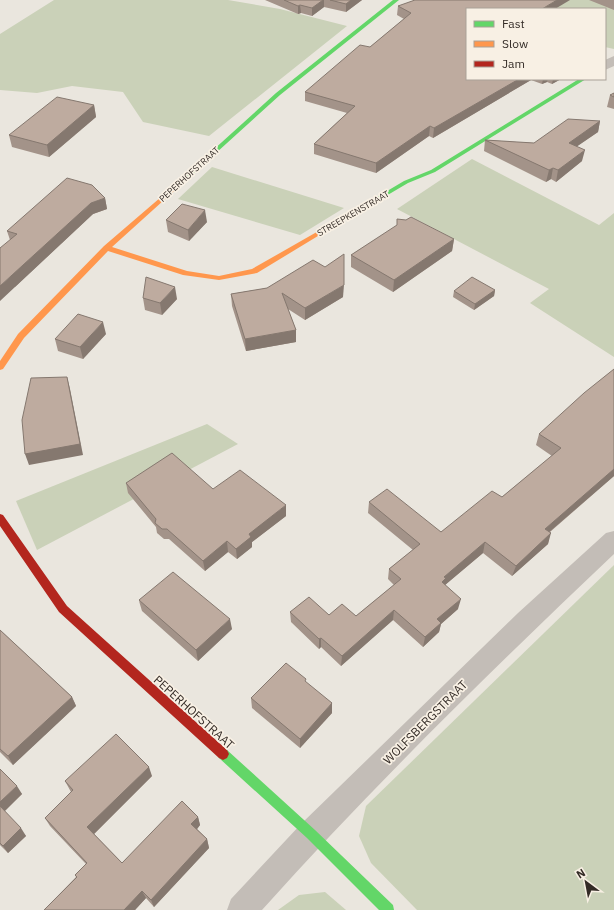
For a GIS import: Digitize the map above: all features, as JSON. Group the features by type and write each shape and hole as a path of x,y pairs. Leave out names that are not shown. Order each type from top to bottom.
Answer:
{"street":[{"name":"PEPERHOFSTRAAT","path":"0,367 21,336 107,248 278,94 396,0"},
{"name":"STREEPKENSTRAAT","path":"107,248 186,273 219,278 254,272 406,182 433,171 581,80"},
{"name":"PEPERHOFSTRAAT","path":"0,518 63,608 311,834 388,910"},
{"name":"WOLFSBERGSTRAAT","path":"242,910 311,834 527,621 614,540"}],"green space":[{"path":"54,0 228,0 280,9 347,26 209,136 143,122 123,92 72,86 37,93 0,90 0,34"},
{"path":"545,0 591,0 614,9 614,49 606,47 606,8 536,8"},
{"path":"472,159 599,225 614,213 614,357 530,303 549,289 397,209"},
{"path":"212,167 344,208 300,235 178,199"},
{"path":"207,424 238,444 37,550 16,501"},
{"path":"614,565 614,910 417,910 371,863 359,836 366,806"},
{"path":"325,892 346,910 278,910 299,895"}],"building":[{"path":"284,0 323,0 312,8 300,5 298,6"},
{"path":"330,0 351,0 346,4"},
{"path":"415,0 557,0 544,8 466,8 466,80 517,80 434,128 430,126 376,163 314,144 355,106 305,92 360,45 370,47 411,13 398,6"},
{"path":"57,97 94,105 47,145 9,135"},
{"path":"568,119 600,121 569,143 585,150 558,170 553,168 549,170 485,140 534,143"},
{"path":"67,178 92,185 105,198 91,203 0,286 0,248 17,234 7,231"},
{"path":"182,204 205,210 188,230 166,220"},
{"path":"411,217 454,239 394,280 351,255 397,225 397,219 406,220"},
{"path":"344,254 344,285 305,308 282,293 296,330 245,339 231,294 267,288 313,260 325,267"},
{"path":"146,277 175,287 160,303 143,298"},
{"path":"472,277 495,290 475,304 454,291"},
{"path":"78,314 103,322 80,347 55,339"},
{"path":"614,369 614,469 545,529 551,533 516,566 485,542 444,577 446,578 442,582 461,599 437,619 441,623 425,637 394,610 342,656 321,638 319,639 290,612 309,597 329,615 342,604 356,616 401,579 389,569 420,544 369,502 387,489 441,532 492,491 502,497 561,448 539,434 584,393"},
{"path":"67,377 80,444 25,454 22,420 31,378"},
{"path":"172,453 213,489 240,470 286,505 249,534 251,537 236,549 227,541 203,561 167,529 162,529 155,523 156,519 126,483"},
{"path":"173,572 230,619 196,650 139,600"},
{"path":"0,630 72,697 8,756 0,749"},
{"path":"286,663 332,703 300,739 251,698"},
{"path":"116,734 149,767 87,827 122,863 182,801 198,817 191,824 207,839 151,900 142,891 124,910 44,910 77,877 75,875 87,863 45,818 73,790 65,781"},
{"path":"0,769 17,786 0,802"},
{"path":"0,806 21,828 3,846 0,843"}],"traffic: fast":[{"path":"182,181 278,94 396,0"},
{"path":"338,222 406,182 433,171 581,80"},
{"path":"223,754 311,834 388,910"}],"traffic: slow":[{"path":"0,367 21,336 107,248 182,181"},
{"path":"107,248 186,273 219,278 254,271 338,222"}],"traffic: jam":[{"path":"0,518 63,609 223,754"}]}
